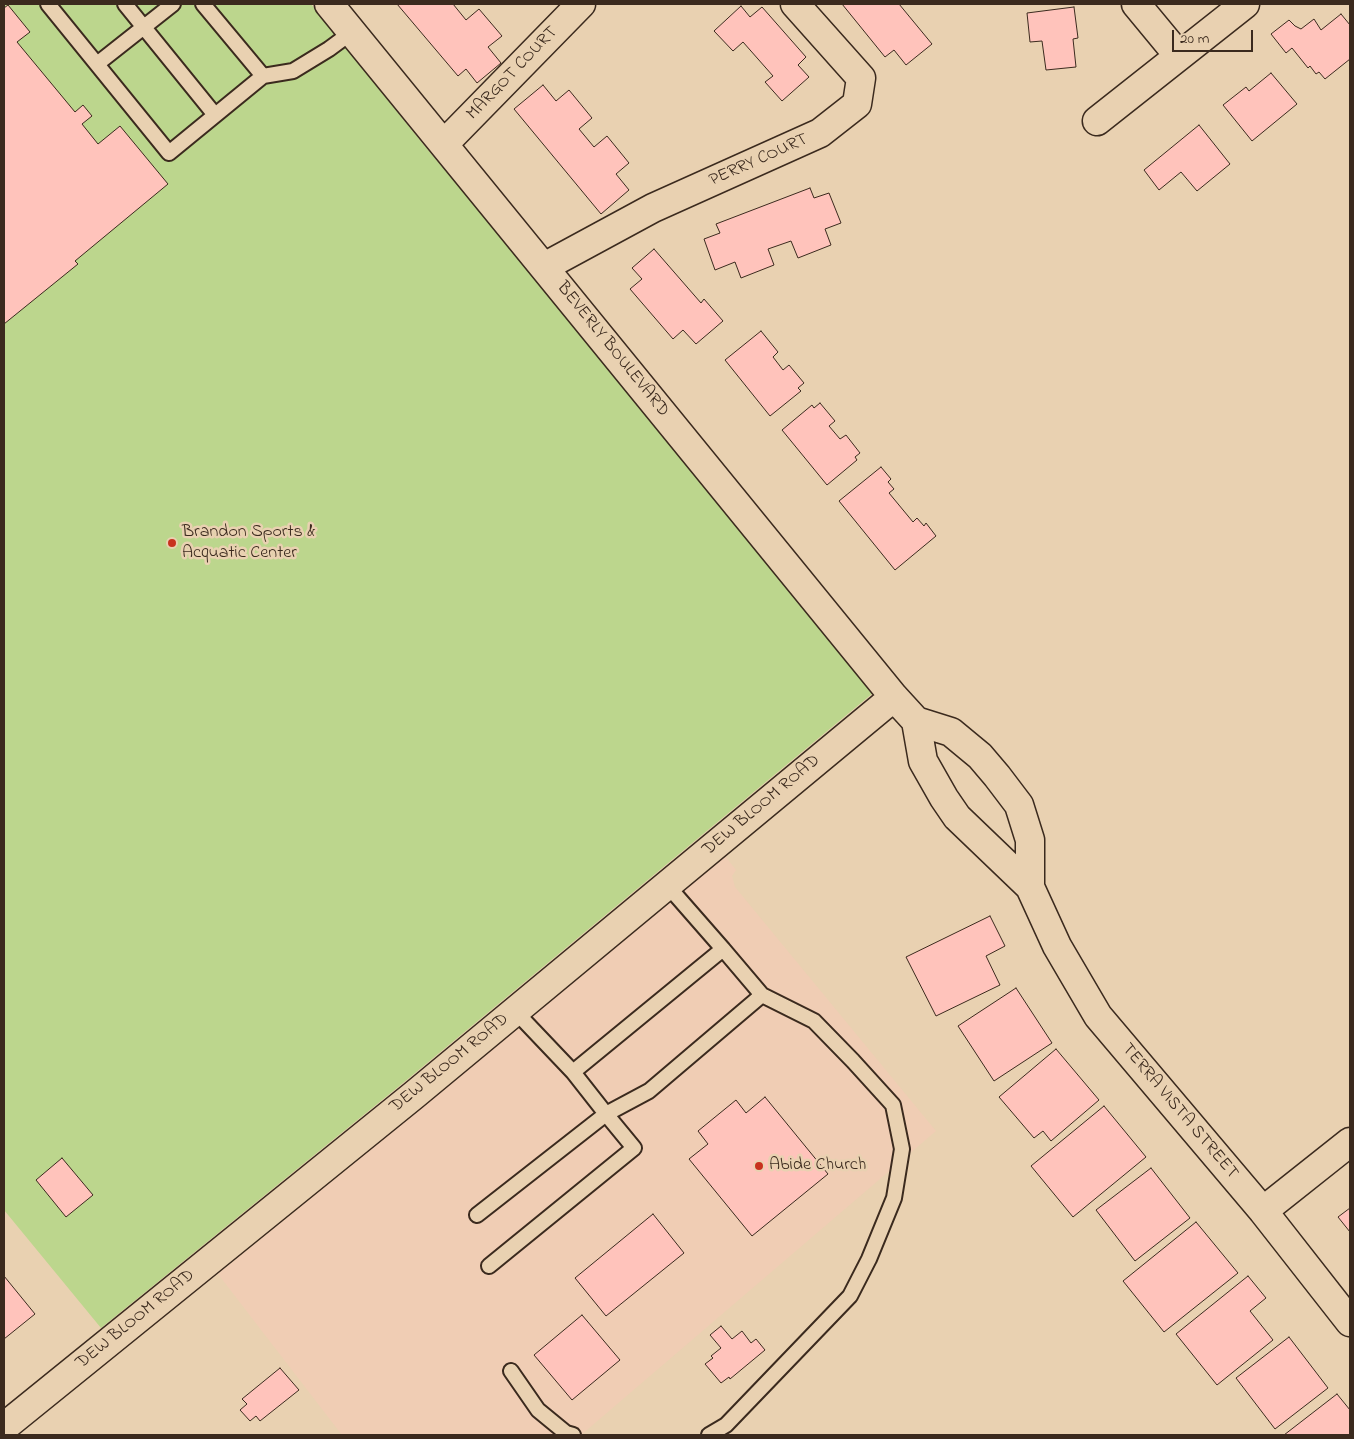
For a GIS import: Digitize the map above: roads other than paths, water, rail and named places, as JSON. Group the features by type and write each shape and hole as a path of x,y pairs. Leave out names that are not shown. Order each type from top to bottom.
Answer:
{"street":[{"name":"BEVERLY BOULEVARD","path":"329,4 894,697"},
{"name":"MARGOT COURT","path":"444,144 582,4"},
{"name":"PERRY COURT","path":"544,267 653,208 820,134 857,104 861,78 796,4"},
{"path":"1136,4 1179,56"},
{"path":"1098,121 1245,4"},
{"path":"894,697 916,721"},
{"name":"DEW BLOOM ROAD","path":"4,1427 515,1011 894,697"},
{"name":"TERRA VISTA STREET","path":"1030,887 1030,840 1019,805 986,763 951,732 916,721 923,761 944,798 957,817 1030,887 1057,946 1098,1016 1262,1212 1350,1322"},
{"path":"1262,1212 1350,1142"}],"lane":[{"path":"48,4 169,153 263,76 293,71 352,32"},
{"path":"125,4 215,115"},
{"path":"98,64 173,4"},
{"path":"203,4 263,76"},
{"path":"667,885 762,995 814,1021 893,1105 902,1149 894,1198 869,1259 850,1296 726,1425 709,1435"},
{"path":"573,1072 722,949"},
{"path":"477,1215 606,1114 649,1090 762,995"},
{"path":"489,1266 634,1148 573,1072 515,1011"},
{"path":"510,1371 538,1410 566,1433 573,1435"}],"place":[{"name":"Brandon Sports & Acquatic Center","path":"172,543"},
{"name":"Abide Church","path":"759,1166"}]}
